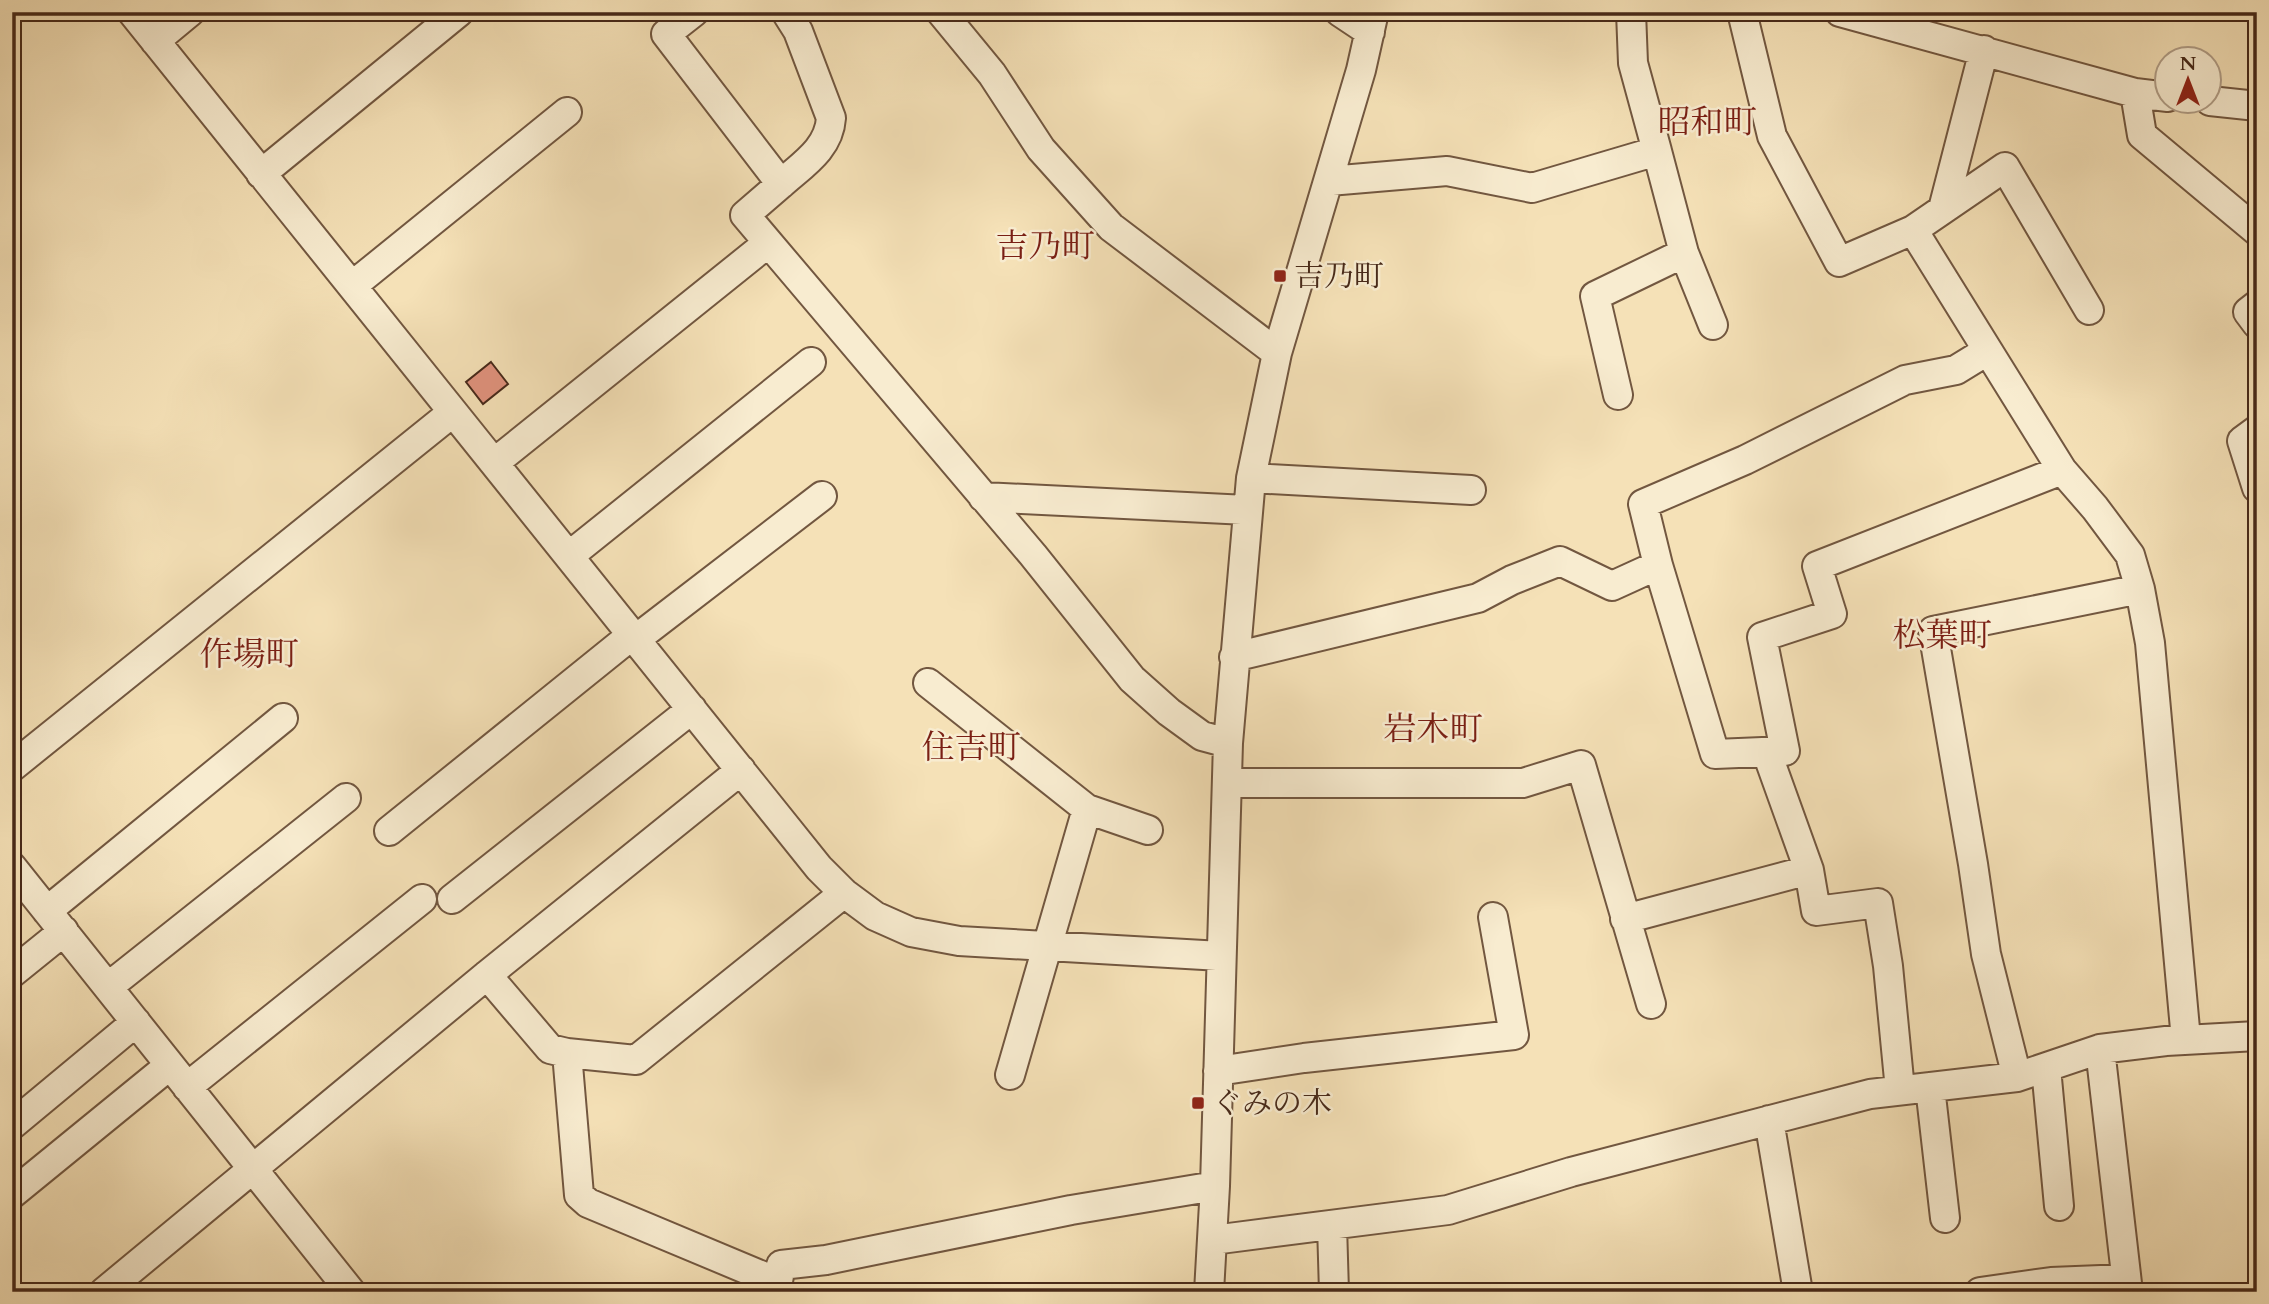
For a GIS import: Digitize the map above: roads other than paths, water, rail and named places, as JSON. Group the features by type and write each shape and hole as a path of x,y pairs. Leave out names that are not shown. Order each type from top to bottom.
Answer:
{"street":[{"path":"132,12 819,868 844,894 875,916 911,932 959,941 1221,956"},
{"path":"155,41 190,12"},
{"path":"261,174 459,12"},
{"path":"694,12 666,34 780,184"},
{"path":"786,12 798,31 831,118 830,131 823,145 745,215 1033,555 1132,679 1169,712 1202,736 1228,743"},
{"path":"941,12 992,74 1041,149 1111,227 1277,353"},
{"path":"1209,1292 1215,1186 1228,743 1247,510 1277,353 1329,181 1372,22 1340,12"},
{"path":"1631,12 1633,63 1684,253 1713,325"},
{"path":"1742,12 1772,136 1839,262 1913,230 2005,167 2088,310"},
{"path":"1843,13 2136,93 2154,95"},
{"path":"1943,209 1984,50"},
{"path":"2136,93 2142,135 2257,231"},
{"path":"2224,102 2257,106"},
{"path":"352,286 567,112"},
{"path":"1329,181 1447,171 1532,188 1657,151"},
{"path":"1913,230 2062,470 2130,555 2140,589 2150,643 2186,1040"},
{"path":"494,463 768,243"},
{"path":"1618,395 1595,296 1684,253"},
{"path":"2257,305 2248,312 2257,324"},
{"path":"1987,351 1956,370 1905,380 1745,460 1643,503 1658,565 1714,754 1785,751 1762,637 1832,614 1817,566 2062,470"},
{"path":"569,556 811,362"},
{"path":"12,767 453,412"},
{"path":"2257,430 2242,441 2257,488"},
{"path":"1251,478 1471,490"},
{"path":"389,831 634,637 822,496"},
{"path":"984,497 1247,510"},
{"path":"1234,657 1478,598 1512,580 1560,561 1612,586 1658,565"},
{"path":"2017,1077 1986,954 1933,631 2140,589"},
{"path":"928,683 1087,809 1148,830"},
{"path":"452,899 692,709"},
{"path":"12,973 55,921 283,718"},
{"path":"1768,753 1809,870 1816,911 1878,903 1888,966 1900,1090"},
{"path":"1227,783 1523,783 1581,765 1651,1004"},
{"path":"104,1292 487,975 741,770"},
{"path":"108,987 346,798"},
{"path":"1010,1075 1087,809"},
{"path":"12,867 351,1292"},
{"path":"1625,919 1809,870"},
{"path":"487,975 550,1049 636,1060 844,894"},
{"path":"12,1194 422,899"},
{"path":"1218,1070 1514,1035 1493,917"},
{"path":"12,1125 136,1022"},
{"path":"1213,1240 1448,1210 1571,1172 1870,1094 2017,1077 2100,1049 2257,1036"},
{"path":"1980,1292 2051,1283 2127,1285 2100,1049"},
{"path":"567,1053 579,1195 588,1203 776,1287 781,1265 826,1260 1071,1210 1215,1186"},
{"path":"2046,1068 2059,1206"},
{"path":"1930,1087 1945,1218"},
{"path":"1769,1120 1798,1292"},
{"path":"1332,1225 1334,1292"}],"place":[{"name":"吉乃町","path":"1280,276"},
{"name":"ぐみの木","path":"1198,1103"}],"district":[{"name":"昭和町","path":"1707,121"},
{"name":"吉乃町","path":"1045,245"},
{"name":"松葉町","path":"1942,634"},
{"name":"作場町","path":"249,653"},
{"name":"岩木町","path":"1433,728"},
{"name":"住吉町","path":"971,746"}]}
